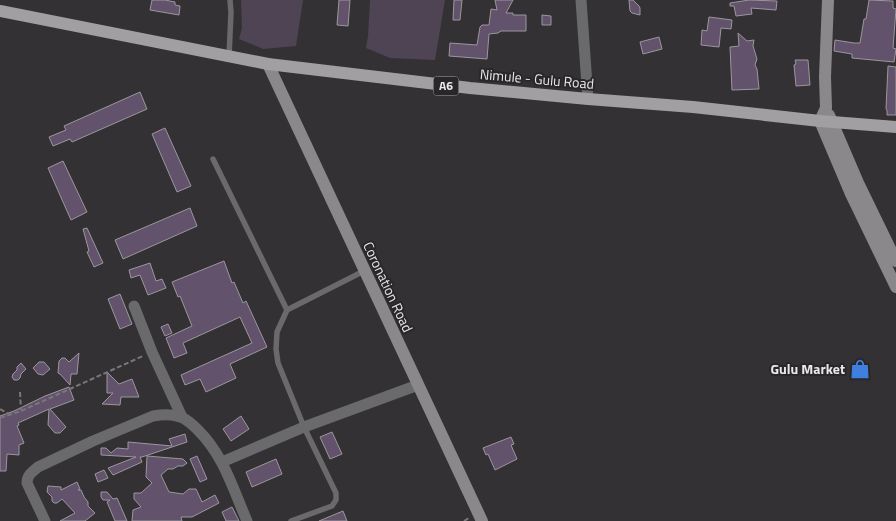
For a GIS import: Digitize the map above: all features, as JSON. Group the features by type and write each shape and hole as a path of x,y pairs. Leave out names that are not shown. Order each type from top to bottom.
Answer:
{"main road":[{"path":"828,0 825,76 826,121 851,194 896,287"},
{"name":"Nimule - Gulu Road","path":"0,11 268,64 460,87 896,127"},
{"name":"Coronation Road","path":"268,64 482,521"},
{"path":"826,121 896,261"}],"street":[{"path":"581,0 588,99"},
{"path":"134,306 152,352 182,418"},
{"path":"222,462 304,427 418,385"},
{"path":"45,521 26,483 30,473 38,467 93,441 153,416 170,415 189,421 212,445 222,462 247,521"}],"lane":[{"path":"229,57 230,0"},
{"path":"213,159 287,310"},
{"path":"291,521 332,506 336,500 336,493 304,427 278,362 276,349 277,332 287,310 364,271"}],"path":[{"path":"0,418 21,411 152,352"},
{"path":"20,392 21,411"},
{"path":"0,409 10,415"}],"shaded area":[{"path":"241,0 303,0 296,46 263,49 239,39 242,28"},
{"path":"370,0 445,0 435,60 390,58 366,48"}],"building":[{"path":"152,0 175,2 175,5 180,6 179,15 150,10"},
{"path":"339,0 350,0 348,26 337,25"},
{"path":"454,0 462,0 460,20 453,20"},
{"path":"495,0 513,0 506,13 526,15 526,31 501,31 489,34 487,59 449,56 450,43 477,45 480,27 482,25 489,25 491,9 497,10"},
{"path":"629,0 633,0 639,6 640,15 630,11"},
{"path":"749,0 777,1 776,10 751,8 752,14 736,16 734,6 730,6 730,3"},
{"path":"869,0 893,1 893,8 896,9 893,48 896,49 894,62 852,58 852,54 834,51 835,40 860,43"},
{"path":"542,15 551,16 551,25 542,25"},
{"path":"709,17 732,20 731,29 721,28 719,47 701,45 702,30 707,31"},
{"path":"738,33 747,41 754,40 753,46 757,59 755,65 759,89 732,90 730,47 739,46"},
{"path":"659,37 662,49 643,54 640,42"},
{"path":"795,60 808,60 810,85 796,86"},
{"path":"888,66 896,67 896,115 887,115 886,109"},
{"path":"140,92 147,109 72,142 70,139 53,146 49,137 66,130 64,126"},
{"path":"165,128 191,186 177,192 152,134"},
{"path":"63,161 87,212 71,220 48,168"},
{"path":"190,208 197,226 123,259 115,240"},
{"path":"87,228 103,263 94,267 87,252 89,251 83,229"},
{"path":"224,261 232,283 234,282 243,303 246,301 267,347 230,364 236,378 206,392 200,379 185,385 181,375 252,343 240,317 183,343 187,353 174,358 166,338 192,326 172,282"},
{"path":"150,263 156,281 162,279 166,288 148,295 140,275 131,278 129,270"},
{"path":"120,294 132,324 120,329 108,299"},
{"path":"168,324 172,333 165,336 161,327"},
{"path":"79,353 77,374 71,374 70,385 58,373 59,361 65,358 69,362"},
{"path":"39,362 44,362 50,369 43,375 38,374 33,368"},
{"path":"21,363 26,369 18,380 14,380 13,374"},
{"path":"107,372 119,384 132,379 139,397 121,397 120,405 102,404 113,393 107,393"},
{"path":"69,387 74,400 50,409 66,427 60,433 55,433 48,425 49,409 18,423 19,425 17,426 24,443 19,445 19,455 7,454 6,471 0,471 0,416"},
{"path":"241,416 249,429 231,441 223,429"},
{"path":"332,432 342,454 330,459 320,437"},
{"path":"185,434 187,442 140,457 142,462 113,475 108,468 136,457 101,455 101,448 106,448 111,453 117,448 128,449 128,442 172,446 169,439"},
{"path":"511,437 514,444 511,445 517,459 495,470 488,454 486,455 483,448"},
{"path":"147,456 183,459 187,463 183,466 168,469 161,475 169,492 183,494 189,489 196,489 202,502 215,495 219,503 192,517 181,517 182,521 132,521 133,510 141,507 134,499 134,493 141,493 152,483 146,477"},
{"path":"197,456 207,479 200,482 190,459"},
{"path":"276,459 282,474 252,487 246,472"},
{"path":"104,470 108,478 98,482 95,474"},
{"path":"77,482 80,489 78,490 81,490 88,502 88,506 95,513 85,521 60,521 75,513 62,499 57,503 52,501 52,497 47,492 48,486 61,487 61,490"},
{"path":"101,492 107,492 113,499 117,498 127,521 115,521 107,502 110,500 103,500"},
{"path":"232,507 239,521 226,521 222,512"},
{"path":"343,511 347,521 319,521"}],"place":[{"name":"Gulu Market","path":"860,369"}]}
